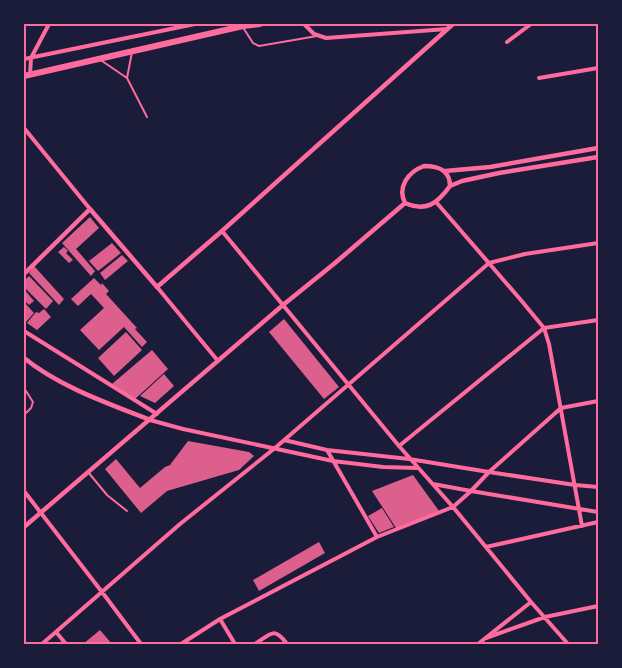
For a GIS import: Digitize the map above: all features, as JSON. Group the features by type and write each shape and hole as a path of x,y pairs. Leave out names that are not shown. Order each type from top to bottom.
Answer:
{"highway":[{"path":"27,76 243,26 260,24"}],"street":[{"path":"27,76 31,58 49,24"},
{"path":"24,59 195,24"},
{"path":"304,24 310,31 326,38 447,29"},
{"path":"157,287 222,232 453,24"},
{"path":"507,42 531,24"},
{"path":"539,78 598,68"},
{"path":"24,128 218,361"},
{"path":"445,171 490,167 598,148"},
{"path":"450,186 450,180 445,171 438,167 424,166 416,169 405,181 402,197 405,203 412,206 428,206 436,202 450,186 462,182 499,173 598,157"},
{"path":"436,202 544,328 549,344 582,526"},
{"path":"24,526 405,203"},
{"path":"24,274 90,209"},
{"path":"222,232 398,446 453,507 568,644"},
{"path":"42,644 180,524 275,448 489,264 525,254 598,243"},
{"path":"398,446 544,328 598,320"},
{"path":"24,331 156,414"},
{"path":"24,358 53,378 74,389 150,420 183,429 333,461 383,467 417,468"},
{"path":"181,644 220,619 377,537 453,507 488,472 561,408 598,401"},
{"path":"284,440 327,450 409,459 575,485 598,486"},
{"path":"327,450 377,537"},
{"path":"433,484 598,512"},
{"path":"24,491 141,644"},
{"path":"486,547 598,522"},
{"path":"478,644 531,602"},
{"path":"486,638 545,617 598,606"},
{"path":"220,619 235,644"},
{"path":"56,632 66,644"},
{"path":"255,644 274,633 278,634 287,644"}],"lane":[{"path":"243,26 253,43 259,46 320,36"},
{"path":"127,78 132,52"},
{"path":"100,60 127,78 147,117"},
{"path":"24,388 33,402 31,408 24,415"},
{"path":"88,472 107,495 127,511"}],"building":[{"path":"90,217 99,228 76,249 95,271 91,276 62,243"},
{"path":"112,243 121,253 98,271 89,261"},
{"path":"64,247 68,251 66,253 73,260 69,263 58,252"},
{"path":"122,255 128,261 105,280 100,273"},
{"path":"34,266 64,299 59,305 29,273"},
{"path":"29,276 53,301 46,309 24,287 24,281"},
{"path":"94,278 109,291 106,294 147,342 142,347 124,327 99,350 80,330 104,308 91,294 78,306 71,299"},
{"path":"24,289 34,301 29,305 24,300"},
{"path":"24,302 34,313 26,322 24,321"},
{"path":"44,309 51,317 37,330 27,323 36,312 39,313"},
{"path":"284,319 339,387 324,399 269,332"},
{"path":"126,332 142,350 114,376 98,358"},
{"path":"152,350 168,369 135,399 112,384"},
{"path":"164,374 174,386 155,403 140,396"},
{"path":"188,441 249,452 254,456 239,470 167,491 141,513 105,469 116,459 140,488 170,465"},
{"path":"413,475 439,511 396,528 372,491"},
{"path":"382,508 394,527 379,533 368,516"},
{"path":"319,542 325,553 259,591 253,580"},
{"path":"100,630 112,644 83,644"}]}
